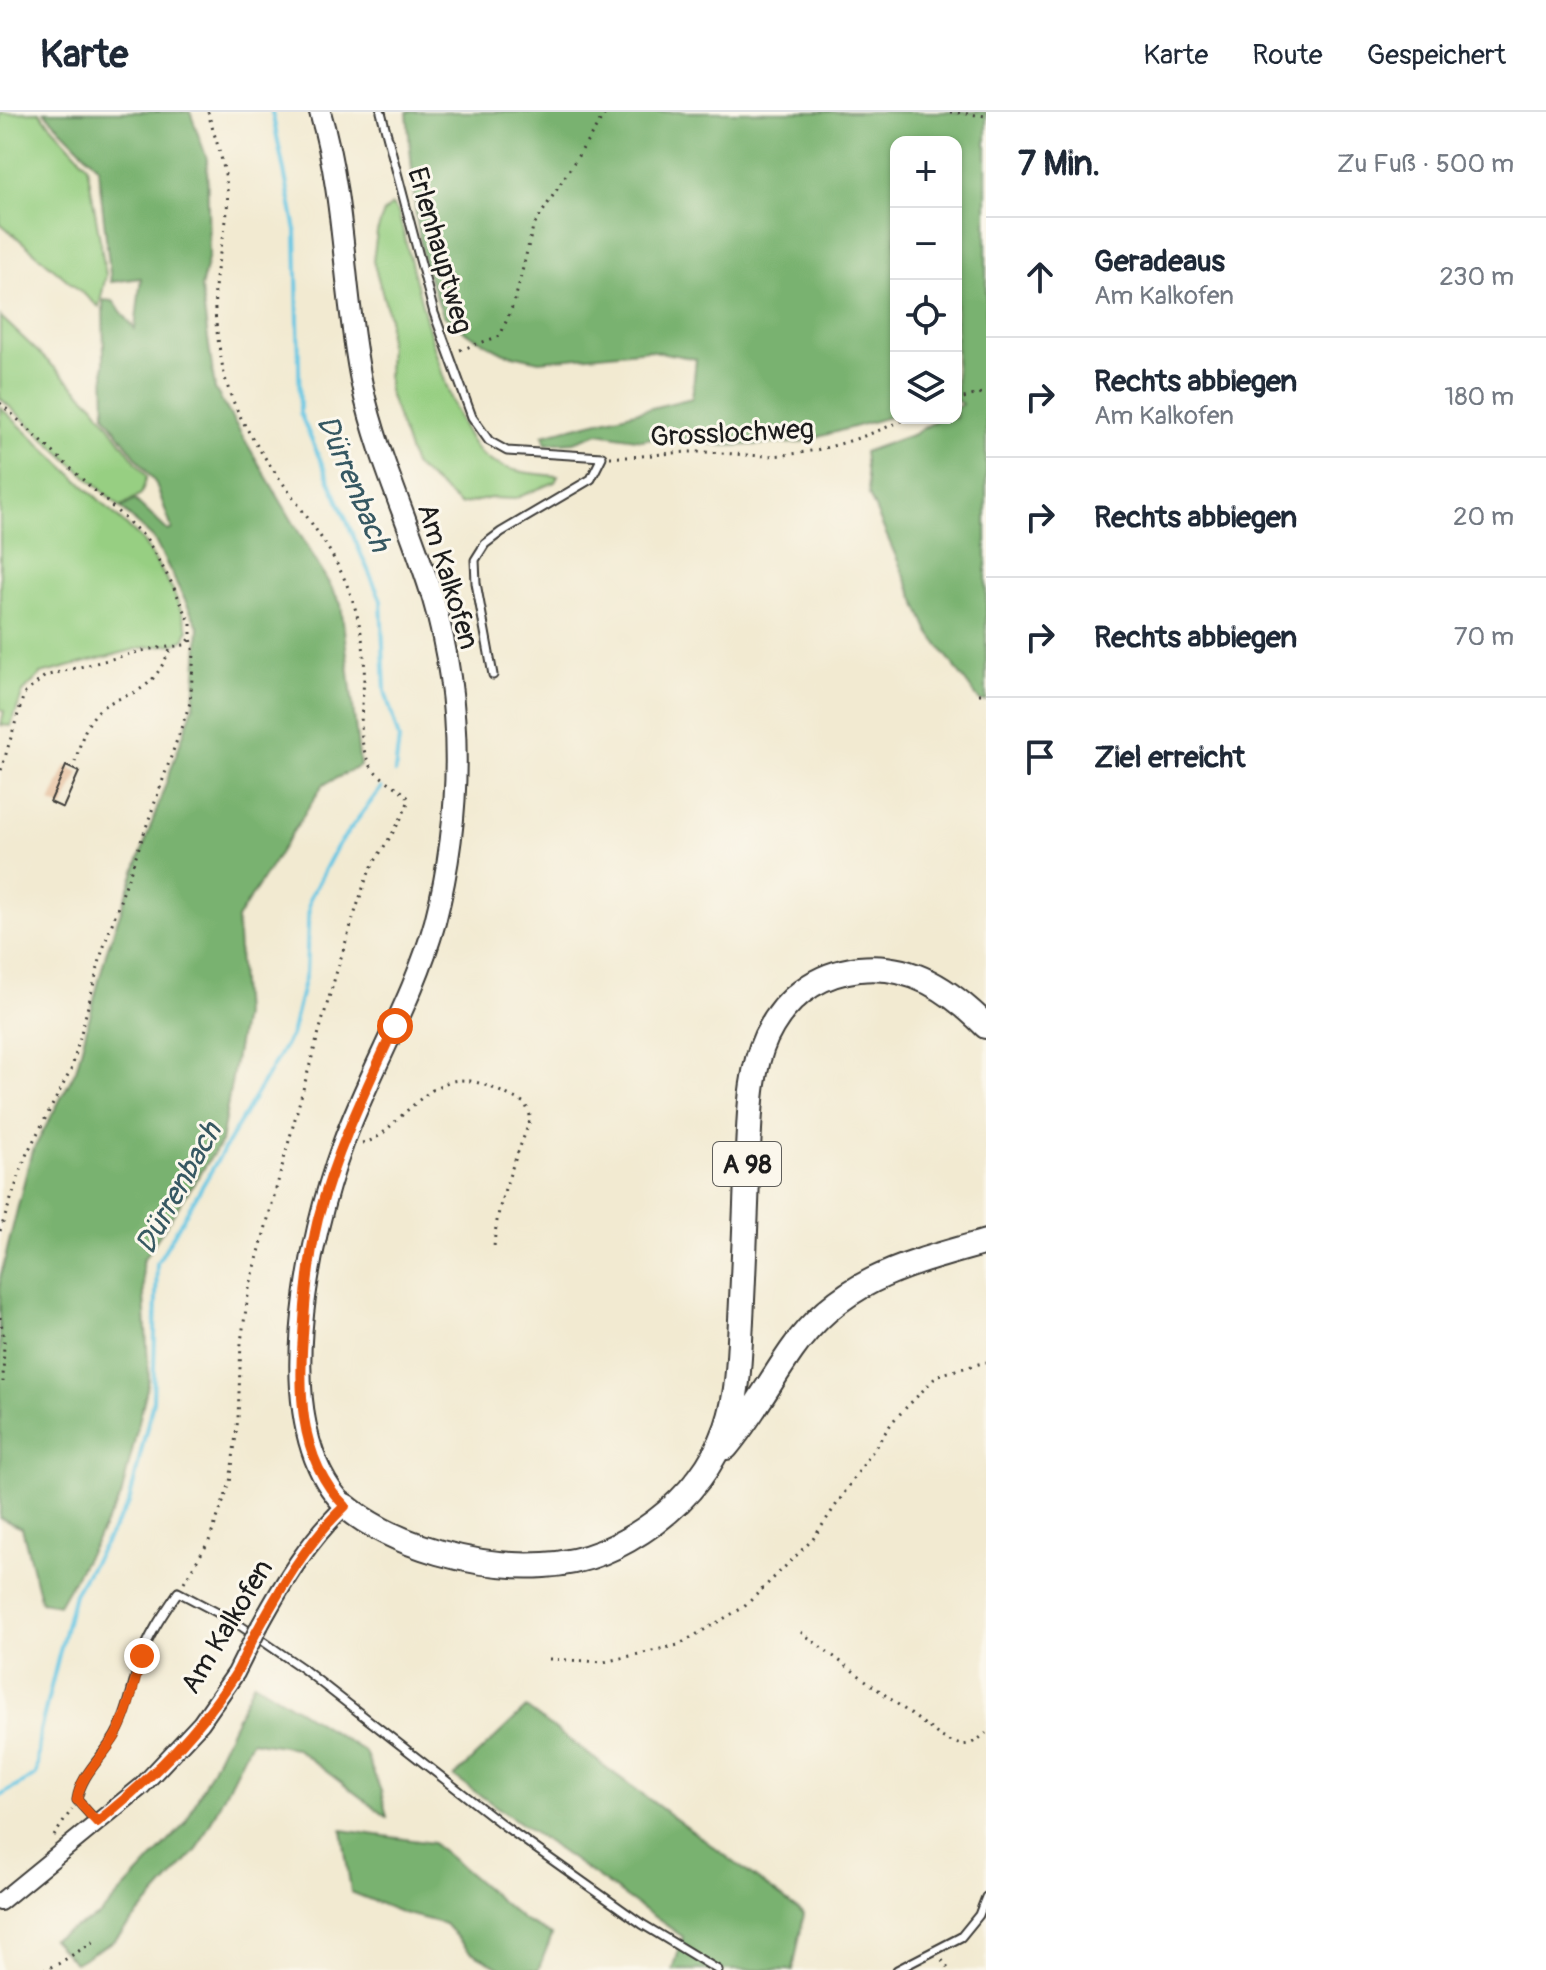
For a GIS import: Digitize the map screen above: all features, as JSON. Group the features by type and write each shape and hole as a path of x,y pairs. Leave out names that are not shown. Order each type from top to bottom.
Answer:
{"highway":[{"name":"A 98","path":"704,1474 717,1451 734,1400 739,1360 752,1090 766,1037 795,996 816,981 841,971 872,967 898,970 934,982 965,1005 986,1026"},
{"name":"A 98","path":"345,1506 376,1529 406,1542 470,1558 532,1566 576,1562 623,1544 679,1503 743,1427 793,1348 842,1298 863,1284 905,1265 986,1242"}],"main road":[{"name":"Am Kalkofen","path":"320,112 337,182 348,298 370,419 420,560 442,636 454,703 457,776 447,868 434,925 395,1026 343,1143 318,1220 306,1294 301,1398 306,1432 315,1459 335,1496 345,1506"}],"street":[{"name":"Am Kalkofen","path":"0,1902 142,1786 201,1723 236,1673 260,1625 304,1551 345,1506"}],"lane":[{"name":"Erlenhauptweg","path":"381,112 434,313 472,417 489,441 507,451 602,457"},
{"name":"Am Kalkofen","path":"493,675 476,583 475,560 485,544 501,532 591,479 602,457"},
{"path":"97,1822 77,1800 79,1786 115,1736 127,1708 142,1656 157,1623 178,1592 235,1622 302,1668 503,1825 642,1924 718,1970"},
{"path":"897,1970 961,1937 979,1915 986,1897"}],"path":[{"path":"178,1592 209,1541 230,1483 238,1418 241,1342 249,1289 338,966 365,880 409,799 402,790 378,775 364,750 364,652 353,606 339,568 237,409 223,372 215,280 226,225 227,187 208,112"},
{"name":"Erlenhauptweg","path":"448,353 500,336 515,300 533,227 606,112"},
{"path":"950,112 986,116"},
{"path":"962,398 986,392"},
{"path":"0,403 146,538 191,624 194,654 190,703 102,952 72,1068 27,1153 0,1231"},
{"name":"Grosslochweg","path":"602,457 642,458 690,452 782,455 828,447 894,424"},
{"path":"0,774 24,694 33,684 45,676 150,649 185,645 191,638"},
{"path":"75,762 84,732 95,713 111,701 141,689 160,671 171,648"},
{"path":"979,694 986,694"},
{"path":"343,1143 353,1145 375,1140 422,1096 452,1080 476,1080 525,1103 531,1118 507,1183 495,1227 494,1250"},
{"path":"0,1317 4,1339 3,1382"},
{"path":"549,1659 604,1662 678,1645 744,1607 813,1539 893,1421 938,1375 986,1362"},
{"path":"801,1632 940,1736 964,1745 975,1743 986,1733"},
{"path":"50,1841 64,1825 77,1800"},
{"path":"43,1970 98,1939"}],"green space":[{"path":"39,112 87,165 106,275 99,307 0,223 0,113"},
{"path":"44,112 190,112 207,159 209,254 201,288 215,389 341,604 360,766 323,785 237,919 243,1015 221,1142 142,1262 149,1380 121,1497 59,1605 41,1602 22,1528 0,1518 0,1278 31,1154 76,1070 106,953 194,704 199,628 154,539 121,508 135,500 168,531 172,529 156,484 105,415 103,300 113,301 135,329 141,278 111,282 98,167"},
{"path":"407,112 986,112 986,701 980,701 929,632 869,495 864,452 914,434 930,424 962,424 962,136 890,136 890,417 797,443 724,446 661,436 642,440 598,433 574,442 546,444 543,435 692,398 696,359 649,350 539,361 504,353 468,334 443,315 424,264 416,216"},
{"path":"392,205 398,212 445,383 473,443 487,459 495,463 521,472 558,476 555,482 514,499 491,498 460,505 414,465 388,390 389,316 373,261 377,232 384,212"},
{"path":"0,316 94,405 147,477 141,494 120,507 0,398"},
{"path":"0,407 142,540 173,590 188,629 185,638 176,644 140,648 41,674 23,692 11,726 1,725 4,711 0,710"},
{"path":"254,1682 365,1752 381,1791 387,1817 295,1748 251,1741 197,1850 115,1940 75,1963 52,1939 99,1916 185,1824"},
{"path":"526,1708 804,1914 793,1970 673,1970 683,1937 454,1777"},
{"path":"342,1830 433,1843 523,1920 552,1935 538,1970 505,1970 469,1951 445,1924 403,1913 351,1892"}],"building":[{"path":"66,766 79,772 63,808 50,802"}],"waterway":[{"name":"Dürrenbach","path":"272,112 296,230 300,413 381,600 385,691 399,739 395,772"},
{"name":"Dürrenbach","path":"0,1796 36,1775 40,1731 74,1594 129,1503 153,1401 157,1263 291,1035 306,973 309,900 336,848 381,788"}],"route":[{"path":"142,1656 127,1708 115,1736 79,1786 77,1800 97,1822 142,1786 201,1723 236,1673 279,1590 304,1551 345,1506 324,1477 306,1432 301,1398 301,1366 306,1294 318,1220 343,1143 395,1026"}]}
